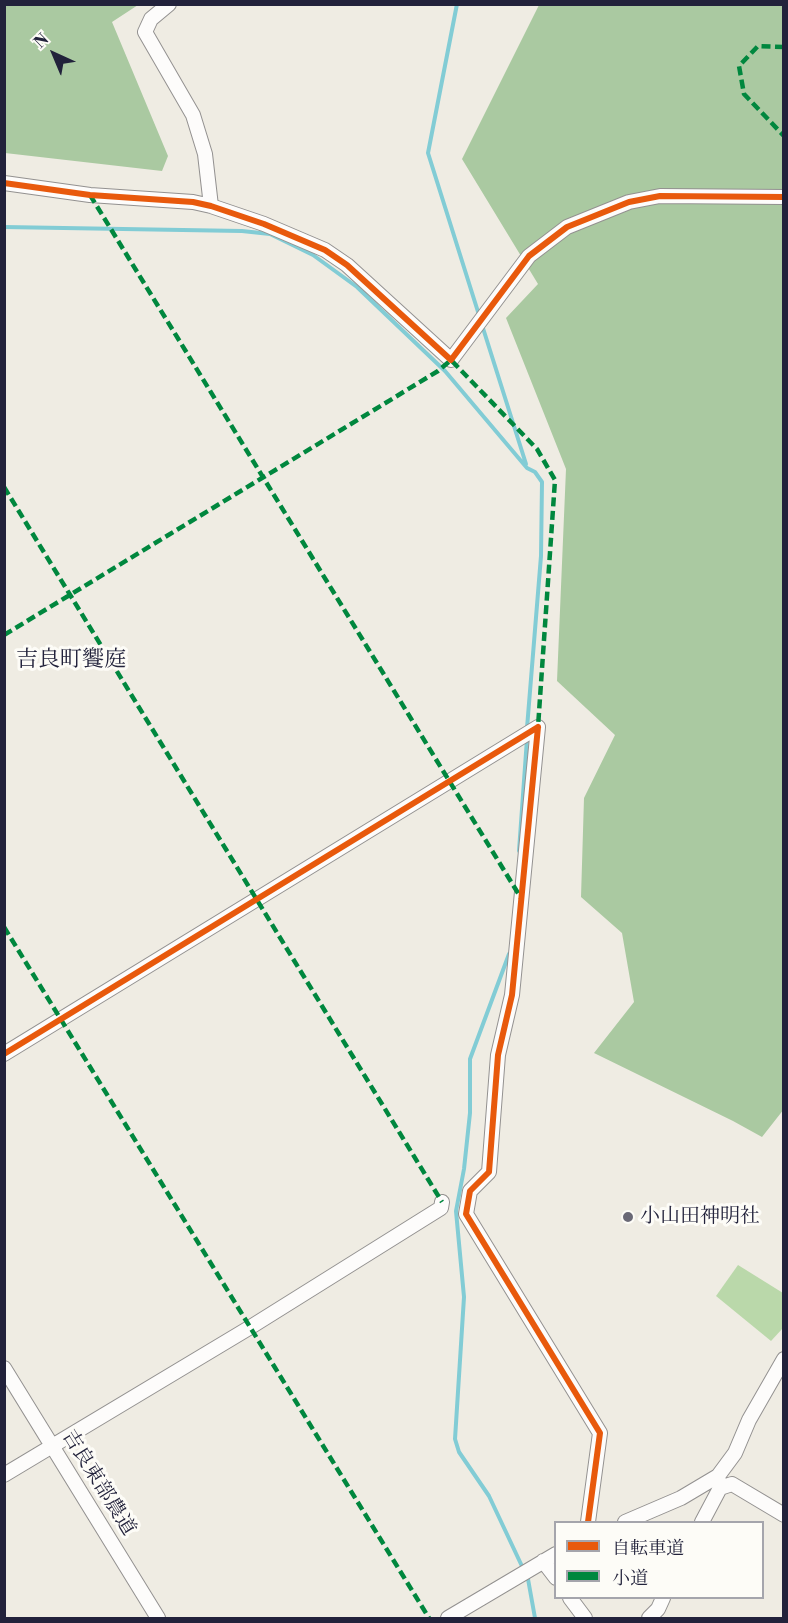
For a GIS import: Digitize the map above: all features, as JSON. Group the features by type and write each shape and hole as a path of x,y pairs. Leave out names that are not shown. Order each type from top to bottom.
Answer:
{"street":[{"path":"169,4 151,19 145,32 193,115 205,154 211,206"},
{"path":"4,183 90,195 194,202 264,224 325,250 340,260 451,360 529,256 567,228 619,205 660,196 783,197"},
{"path":"4,1054 538,727 512,994 498,1055 489,1172 470,1191 466,1214 600,1433 588,1521"},
{"path":"4,1475 53,1448 441,1208 442,1202"},
{"path":"702,1521 749,1420 783,1359"},
{"name":"吉良東部農道","path":"4,1368 158,1618"},
{"path":"627,1521 719,1482 732,1484 783,1515"},
{"path":"448,1618 544,1561 554,1576"},
{"path":"571,1599 585,1618"},
{"path":"649,1618 662,1599"}],"green space":[{"path":"5,4 138,5 112,22 168,156 162,171 5,153"},
{"path":"539,5 783,5 784,1109 762,1137 594,1053 634,1002 622,933 581,897 584,798 615,735 557,681 566,469 506,318 538,284 462,159"},
{"path":"738,1265 783,1293 783,1328 771,1341 716,1296"}],"waterway":[{"path":"457,4 428,153 479,315"},
{"path":"4,227 242,231 270,234 313,255 357,287 445,371 527,468 535,472 542,482 541,556 527,728"},
{"path":"482,325 526,464"},
{"path":"519,851 527,739"},
{"path":"509,954 470,1059 470,1113 464,1169 456,1211 464,1297 455,1439 459,1452 489,1496 528,1579 535,1618"}],"marked path":[{"path":"784,47 758,46 739,66 744,94 784,136"},
{"path":"90,195 521,898"},
{"path":"4,635 438,371 451,360 537,449 555,480 538,727"},
{"path":"4,487 442,1202"},
{"path":"4,927 429,1618"}],"cycle path":[{"path":"4,183 90,195 193,202 264,224 325,250 347,265 451,360 529,256 567,227 629,202 660,196 784,197"},
{"path":"538,727 512,995 498,1055 489,1172 470,1191 466,1214 600,1433 588,1521"},
{"path":"4,1054 538,727"}],"place":[{"name":"小山田神明社","path":"628,1217"}],"district":[{"name":"吉良町饗庭","path":"71,661"}]}
